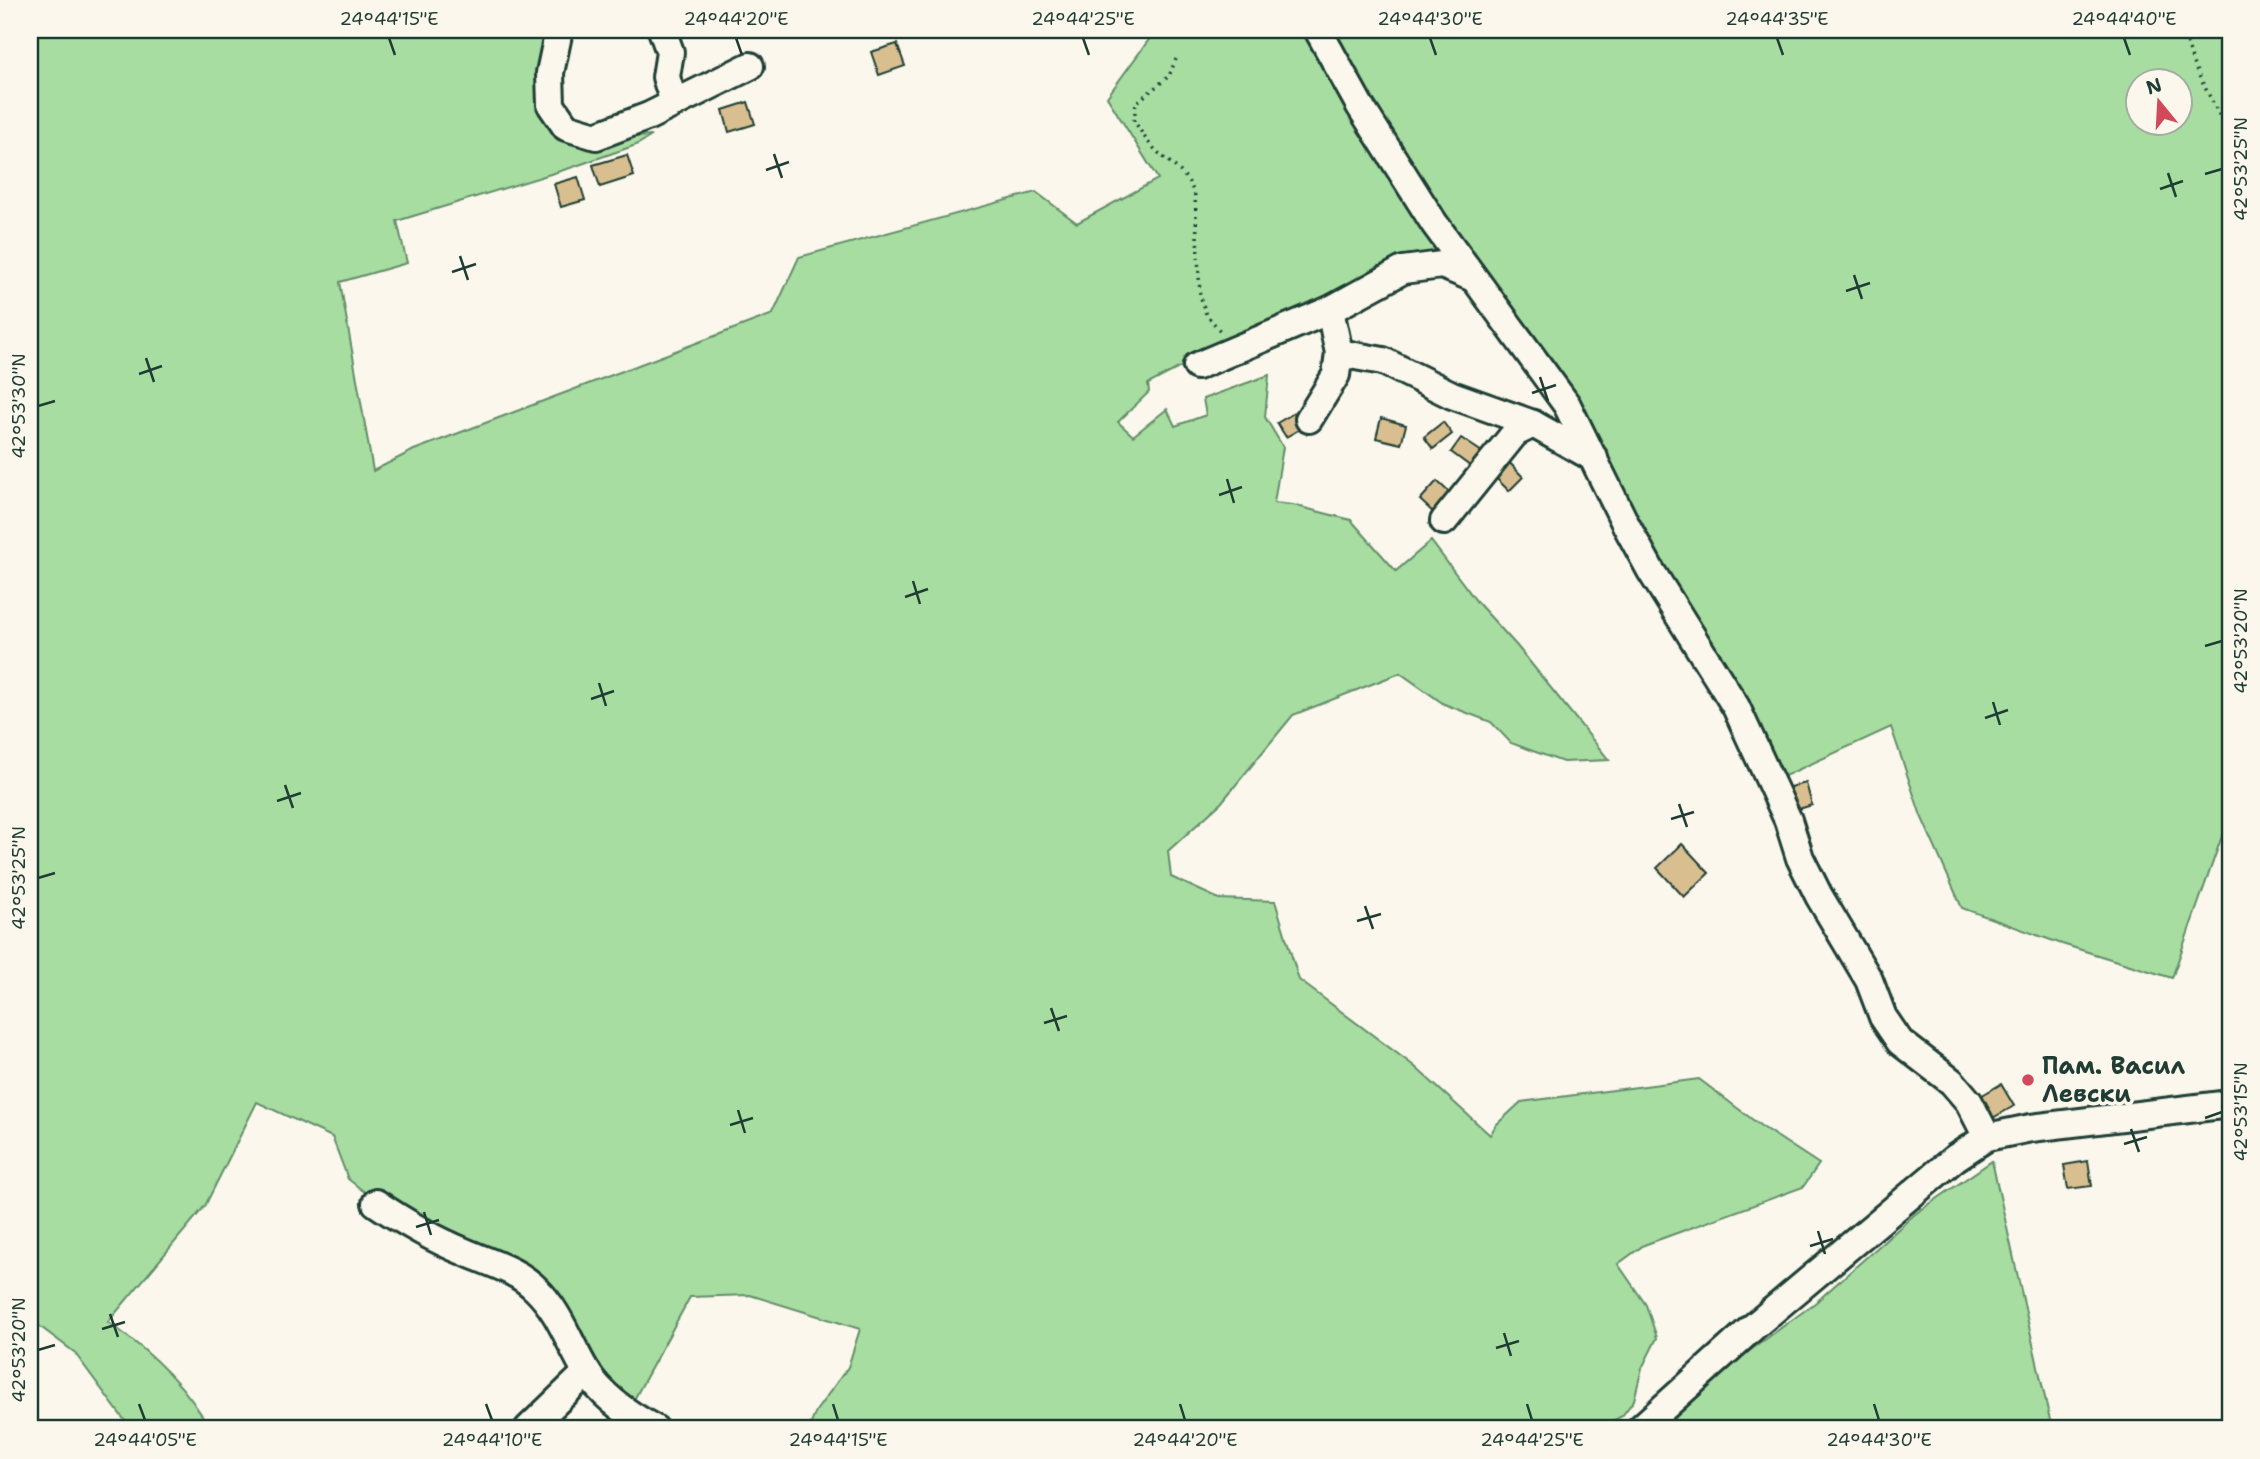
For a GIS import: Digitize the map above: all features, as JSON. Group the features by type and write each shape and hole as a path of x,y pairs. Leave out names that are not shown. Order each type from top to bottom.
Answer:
{"street":[{"path":"559,30 550,73 551,105 566,127 596,136 674,103 750,66"},
{"path":"662,30 670,52 666,77 674,103"},
{"path":"1318,30 1360,106 1471,277 1567,405 1651,571 1736,707 1783,809 1800,858 1836,926 1869,980 1883,1017 1900,1042 1952,1082 1969,1102 1987,1137"},
{"path":"1197,366 1330,310 1403,270 1442,265 1471,277"},
{"path":"1309,419 1336,374 1339,353 1330,310"},
{"path":"1339,353 1383,361 1452,395 1533,424 1594,458"},
{"path":"1444,521 1515,433 1533,424"},
{"path":"1640,1429 1752,1328 1955,1158 1987,1137 2031,1128 2230,1104"},
{"path":"376,1203 417,1230 466,1253 507,1268 535,1287 556,1312 587,1372 603,1392 631,1416 655,1429"},
{"path":"528,1429 587,1372"}],"path":[{"path":"2183,30 2194,66 2230,136"},
{"path":"1176,59 1169,76 1136,103 1134,121 1151,146 1184,174 1191,184 1195,197 1200,295 1206,314 1222,333"}],"green space":[{"path":"30,30 559,30 561,125 603,139 652,136 636,145 570,168 397,221 407,263 340,282 373,471 414,450 773,314 799,257 1036,192 1077,223 1158,179 1107,97 1156,30 2230,30 2230,824 2221,839 2172,978 2062,944 1962,908 1921,816 1891,727 1776,780 1583,432 1451,264 1194,360 1148,384 1149,392 1118,422 1133,436 1167,409 1175,426 1206,415 1203,399 1269,375 1265,417 1283,447 1274,503 1293,505 1351,520 1396,571 1431,541 1477,602 1517,646 1609,760 1563,762 1511,743 1491,722 1444,704 1400,673 1293,715 1221,803 1168,851 1171,877 1219,899 1275,901 1299,980 1414,1066 1490,1135 1496,1125 1521,1102 1699,1079 1761,1126 1819,1164 1803,1187 1644,1245 1618,1264 1646,1305 1657,1338 1642,1368 1634,1400 1622,1416 1598,1429 809,1429 816,1411 848,1367 860,1329 750,1295 690,1297 631,1405 615,1395 551,1298 391,1213 348,1179 332,1137 257,1102 205,1206 108,1322 138,1344 165,1370 190,1398 210,1429 117,1429 128,1425 74,1352 30,1319"},
{"path":"1992,1161 2052,1429 1643,1429 1815,1303 1915,1214"}],"building":[{"path":"897,44 905,66 879,75 871,52"},
{"path":"748,102 755,124 729,132 723,110"},
{"path":"627,155 634,176 600,187 593,165"},
{"path":"578,177 585,200 561,207 554,184"},
{"path":"1299,410 1307,425 1286,437 1277,423"},
{"path":"1381,418 1406,425 1401,444 1376,438"},
{"path":"1443,422 1452,434 1433,449 1424,437"},
{"path":"1461,438 1485,454 1474,469 1451,452"},
{"path":"1507,460 1523,477 1509,491 1492,474"},
{"path":"1437,481 1453,496 1436,515 1420,500"},
{"path":"1806,783 1812,805 1789,812 1782,789"},
{"path":"1682,844 1709,873 1684,897 1657,868"},
{"path":"2001,1084 2014,1106 1991,1119 1979,1097"},
{"path":"2088,1161 2092,1186 2068,1189 2064,1165"}],"place":[{"name":"Пам. Васил Левски","path":"2028,1080"}]}
